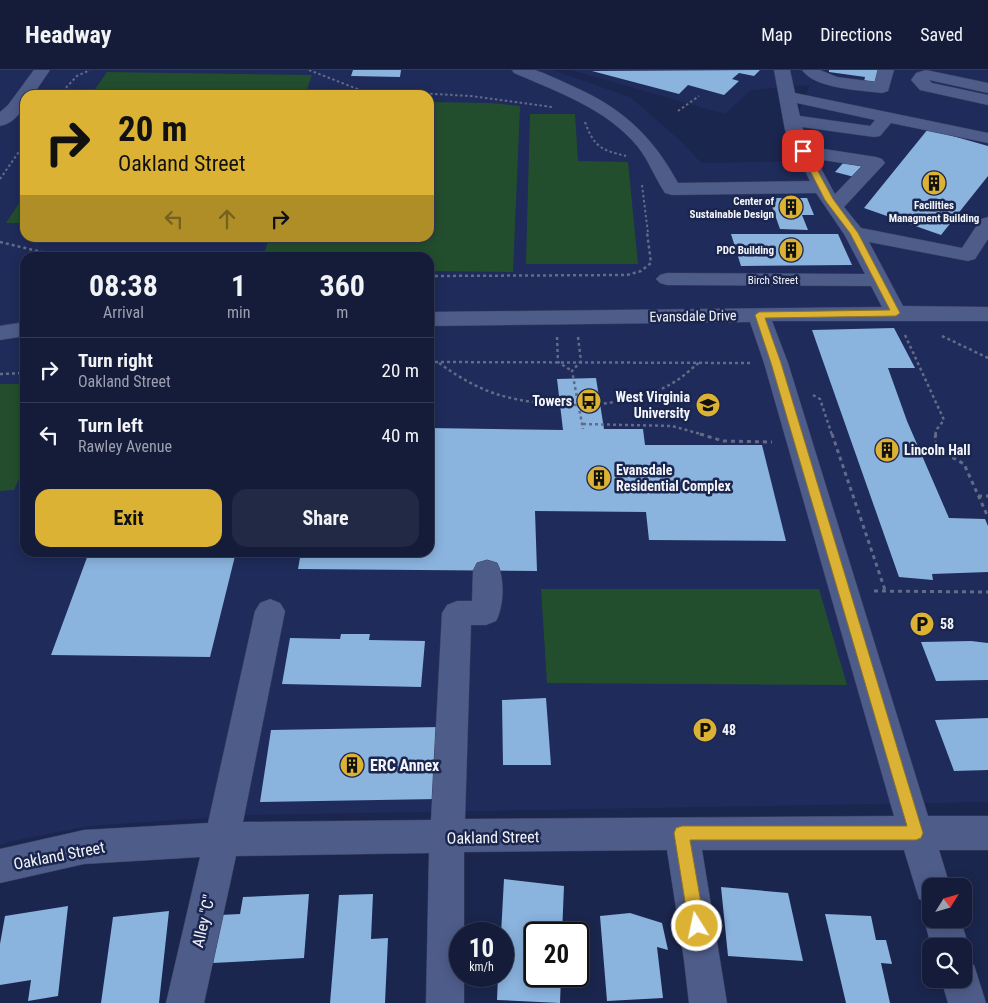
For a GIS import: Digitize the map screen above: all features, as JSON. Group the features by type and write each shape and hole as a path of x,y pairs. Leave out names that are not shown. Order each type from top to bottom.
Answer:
{"street":[{"path":"28,90 42,70"},
{"path":"520,70 611,112 640,139 664,173 672,189 822,187"},
{"path":"782,70 792,120 803,151 822,187 854,233 880,280 900,323"},
{"path":"810,70 815,75 826,79 882,88 886,70"},
{"path":"988,88 926,75 922,76 919,80 926,87 988,100"},
{"path":"787,96 988,138"},
{"path":"0,121 20,101"},
{"path":"792,120 874,132 887,116"},
{"path":"803,151 876,163 834,206"},
{"path":"854,233 968,255 988,223"},
{"name":"Birch Street","path":"667,279 880,280"},
{"name":"Evansdale Drive","path":"434,329 759,315 900,323 988,314"},
{"path":"759,315 778,371 930,878"},
{"path":"0,333 20,330"},
{"path":"445,1003 447,838 457,613 486,613 487,571"},
{"name":"Alley \"C\"","path":"185,1003 222,840 270,611"},
{"path":"682,833 703,960 708,1003"},
{"name":"Oakland Street","path":"0,866 84,848 222,840 682,833 988,834"},
{"path":"963,988 967,1003"}],"path":[{"path":"63,90 77,76 90,70"},
{"path":"309,70 326,76 348,88 360,90"},
{"path":"434,94 470,96 559,108"},
{"path":"678,111 699,96"},
{"path":"583,116 591,140 598,147 631,159"},
{"path":"0,179 20,150"},
{"path":"434,276 627,275 641,271 651,263 641,177"},
{"path":"0,242 42,252"},
{"path":"900,323 944,420 937,429 934,441 950,456 964,464 988,517"},
{"path":"936,334 988,358"},
{"path":"572,371 581,361 578,335"},
{"path":"557,336 558,362"},
{"path":"434,362 756,363"},
{"path":"438,362 459,378 493,393 532,402 580,406 619,401 659,389 685,376 700,362"},
{"path":"558,362 572,371 583,429"},
{"path":"0,374 20,373"},
{"path":"805,395 811,395 820,399 885,590"},
{"path":"582,424 672,426 723,441 738,443 778,442"},
{"path":"978,496 988,496"},
{"path":"868,591 988,592"}],"shaded area":[{"name":"West Virginia University","path":"0,70 553,70 630,97 683,143 701,163 808,161 793,125 810,85 751,90 725,114 571,70 988,70 988,802 250,815 90,826 0,845"}],"green space":[{"path":"107,72 312,75 307,90 94,90"},
{"path":"434,102 491,103 520,106 513,272 434,271 434,252 265,252 268,242 434,242"},
{"path":"530,114 575,114 578,161 628,162 638,264 526,264"},
{"path":"20,202 20,223 6,223"},
{"path":"0,384 20,384 20,477 14,490 0,491"},
{"path":"541,589 819,589 847,685 547,683"}],"building":[{"path":"353,70 401,70 400,77 351,76"},
{"path":"760,70 754,76 739,73 732,79 739,81 724,95 688,85 679,94 592,71"},
{"path":"829,70 879,70 876,83 864,82 865,77 829,72"},
{"name":"Facilities Managment Building","path":"928,129 988,146 988,176 941,235 864,208"},
{"path":"845,161 867,168 858,178 835,172"},
{"name":"Center of Sustainable Design","path":"769,198 807,198 814,215 802,215 808,230 780,229"},
{"name":"PDC Building","path":"731,234 838,234 852,265 741,266"},
{"name":"Lincoln Hall","path":"894,328 915,368 888,368 907,421 949,518 985,519 988,526 988,572 932,574 933,580 899,577 812,330"},
{"name":"Evansdale Residential Complex","path":"596,378 604,429 643,429 645,445 762,445 786,541 649,540 646,512 535,511 537,571 298,569 300,557 434,557 434,428 563,430 557,379"},
{"path":"87,557 235,557 210,657 51,655"},
{"path":"341,634 370,634 369,640 425,641 421,687 282,684 290,638 340,639"},
{"path":"971,641 988,643 988,680 936,681 921,642"},
{"path":"546,698 551,765 503,765 502,700"},
{"path":"988,718 988,770 954,771 935,720"},
{"name":"ERC Annex","path":"440,727 438,799 260,802 271,730"},
{"path":"504,879 564,886 562,922 524,922 524,987 561,987 560,1003 497,1000 498,987 514,987 514,922 502,922"},
{"path":"721,887 788,893 803,961 728,956"},
{"path":"309,894 304,958 213,963 220,915 240,914 243,897"},
{"path":"373,894 371,939 388,938 385,1003 330,1003 339,895"},
{"path":"68,906 58,996 28,1001 31,980 0,985 0,944 5,916"},
{"path":"169,911 159,1003 101,1003 113,917"},
{"path":"630,913 662,923 668,950 657,947 663,998 607,1001 600,916"},
{"path":"825,914 871,916 876,940 886,940 892,964 881,963 890,1003 846,1003"}],"place":[{"name":"Facilities Managment Building","path":"934,183"},
{"name":"Center of Sustainable Design","path":"791,207"},
{"name":"PDC Building","path":"791,250"},
{"name":"Towers","path":"589,401"},
{"name":"West Virginia University","path":"708,405"},
{"name":"Lincoln Hall","path":"887,450"},
{"name":"Evansdale Residential Complex","path":"599,478"},
{"name":"58","path":"922,624"},
{"name":"48","path":"705,730"},
{"name":"ERC Annex","path":"352,765"}],"route":[{"path":"697,926 682,833 916,833 776,363 759,315 896,313 854,233 829,200 803,151"}]}
